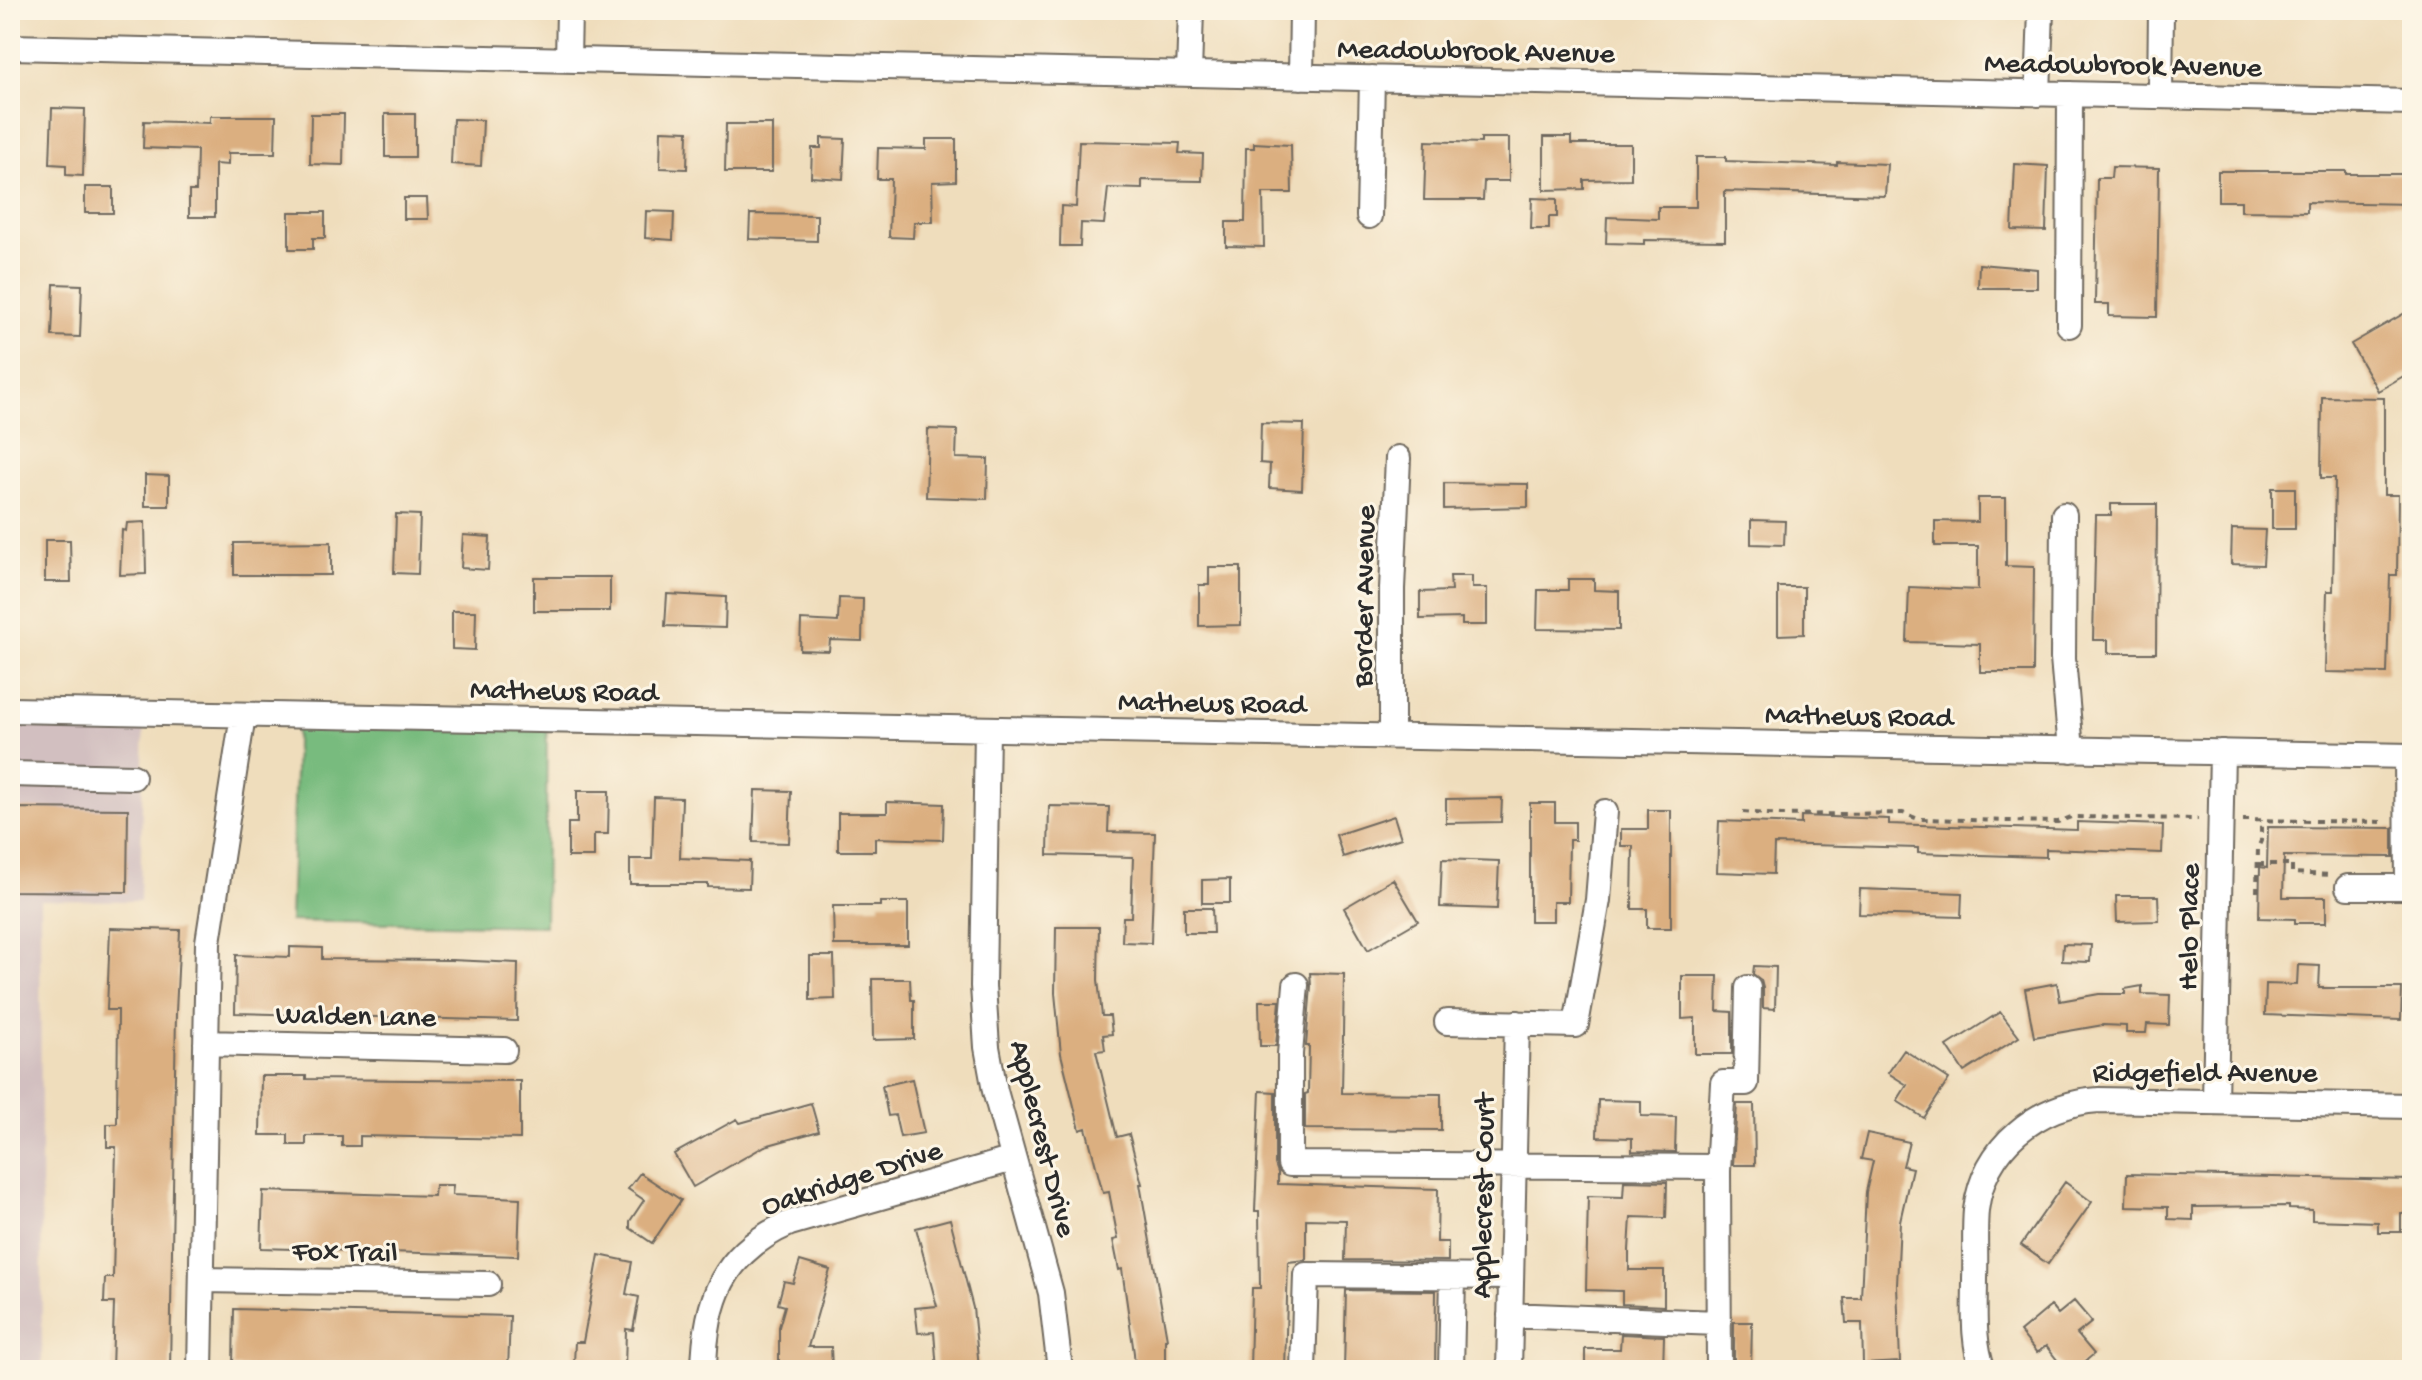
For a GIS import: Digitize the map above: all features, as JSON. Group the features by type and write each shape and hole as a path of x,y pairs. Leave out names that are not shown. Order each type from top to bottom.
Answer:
{"street":[{"path":"568,60 569,10"},
{"path":"1189,74 1191,10"},
{"path":"1301,77 1302,10"},
{"path":"2038,94 2041,10"},
{"path":"2160,96 2161,10"},
{"name":"Meadowbrook Avenue","path":"10,47 2412,102"},
{"path":"1369,216 1372,78"},
{"path":"2069,325 2070,94"},
{"name":"Border Avenue","path":"1392,736 1392,589 1398,458"},
{"path":"2064,515 2063,658 2071,750"},
{"name":"Mathews Road","path":"10,710 2410,756"},
{"path":"200,1370 208,942 243,715"},
{"name":"Applecrest Drive","path":"987,729 983,986 987,1047 995,1091 1051,1293 1060,1370"},
{"name":"Helo Place","path":"2215,1102 2222,752"},
{"path":"2348,887 2410,888 2410,756"},
{"path":"10,774 133,777"},
{"path":"1447,1022 1576,1025 1598,900 1605,812"},
{"path":"1296,985 1290,1054 1290,1164 1718,1167"},
{"path":"1719,1370 1718,1167 1723,1083 1746,1083 1748,988"},
{"name":"Applecrest Court","path":"1509,1370 1517,1023"},
{"name":"Walden Lane","path":"206,1043 504,1050"},
{"name":"Ridgefield Avenue","path":"1983,1370 1975,1331 1976,1209 1993,1160 2011,1138 2032,1120 2066,1105 2099,1100 2412,1106"},
{"name":"Oakridge Drive","path":"704,1370 706,1330 715,1293 729,1268 757,1240 790,1223 1013,1159"},
{"path":"1303,1370 1306,1275 1511,1277"},
{"path":"1451,1370 1453,1277"},
{"name":"Fox Trail","path":"202,1280 488,1284"},
{"path":"1510,1315 1718,1323"}],"path":[{"path":"1743,812 1781,815 1903,813 1918,819 2058,822 2071,817 2408,822"},
{"path":"2257,892 2261,820"},
{"path":"2258,864 2292,864 2292,873 2348,876 2348,887"}],"shaded area":[{"path":"10,710 144,712 140,901 40,900 42,1370 10,1370"}],"green space":[{"path":"297,715 547,720 545,926 290,921"}],"building":[{"path":"52,108 85,109 83,176 66,175 66,165 50,164"},
{"path":"311,114 344,114 343,165 310,164"},
{"path":"385,114 415,114 415,157 385,157"},
{"path":"210,116 276,116 275,153 228,153 228,165 215,164 215,217 189,217 189,191 196,191 197,150 143,148 144,121 210,123"},
{"path":"453,119 483,120 481,166 451,164"},
{"path":"726,124 772,124 772,172 725,172"},
{"path":"661,130 688,131 687,169 660,168"},
{"path":"1544,137 1571,137 1571,144 1631,144 1631,179 1584,180 1584,189 1544,190"},
{"path":"821,138 845,139 843,179 811,177 812,148 821,148"},
{"path":"1481,138 1509,138 1509,181 1484,181 1483,200 1424,200 1426,141 1481,143"},
{"path":"926,139 956,139 956,181 932,182 933,222 914,222 913,238 889,237 891,179 877,179 878,148 926,149"},
{"path":"1079,141 1180,143 1179,153 1203,154 1202,181 1142,180 1142,189 1108,188 1104,224 1081,223 1080,246 1060,246 1061,206 1076,207"},
{"path":"1254,143 1291,145 1292,193 1263,193 1264,247 1226,246 1226,222 1245,222 1246,148 1254,148"},
{"path":"1696,157 1726,157 1726,161 1887,164 1885,196 1725,191 1725,241 1606,243 1607,217 1658,219 1658,207 1696,207"},
{"path":"2015,164 2048,166 2046,231 2012,230"},
{"path":"2112,167 2159,168 2157,317 2109,316 2109,304 2095,304 2097,178 2111,178"},
{"path":"2218,171 2412,174 2412,204 2307,202 2307,212 2241,211 2241,201 2218,201"},
{"path":"85,187 113,187 113,213 85,213"},
{"path":"404,198 427,198 428,219 404,219"},
{"path":"1532,198 1557,199 1557,217 1549,217 1549,229 1531,229"},
{"path":"646,211 674,212 673,240 645,238"},
{"path":"289,212 325,212 325,238 313,238 313,249 289,249"},
{"path":"750,214 817,215 817,241 749,239"},
{"path":"1979,264 2037,269 2037,288 1978,288"},
{"path":"54,284 82,285 80,337 52,336"},
{"path":"2412,309 2412,371 2378,391 2351,344"},
{"path":"2322,397 2384,398 2384,495 2398,495 2397,575 2390,575 2387,673 2325,672 2327,591 2333,591 2335,478 2321,478"},
{"path":"1261,423 1304,424 1302,490 1269,488 1270,464 1260,463"},
{"path":"928,429 957,430 956,458 988,459 987,499 926,497"},
{"path":"145,475 169,476 169,506 145,506"},
{"path":"1444,483 1528,484 1528,507 1444,509"},
{"path":"2272,488 2295,488 2295,529 2272,529"},
{"path":"1978,498 2006,498 2006,566 2034,567 2033,672 1980,672 1980,644 1907,642 1909,587 1978,590 1978,546 1935,546 1935,521 1978,522"},
{"path":"2111,504 2157,504 2156,653 2108,653 2108,640 2093,640 2096,515 2111,515"},
{"path":"396,514 420,515 418,574 394,573"},
{"path":"1751,520 1785,521 1784,545 1751,544"},
{"path":"145,522 146,574 120,575 122,530 126,531 127,523"},
{"path":"2232,529 2265,530 2263,565 2231,564"},
{"path":"463,535 490,537 488,570 461,568"},
{"path":"45,540 70,540 71,582 45,582"},
{"path":"331,542 331,575 234,575 234,543"},
{"path":"1209,567 1241,567 1241,625 1199,626 1199,585 1209,585"},
{"path":"1450,576 1472,576 1472,588 1487,588 1487,625 1462,625 1462,618 1420,619 1420,592 1451,591"},
{"path":"534,577 610,577 610,611 534,611"},
{"path":"1568,579 1594,579 1594,590 1619,591 1619,630 1537,629 1538,590 1568,590"},
{"path":"1778,587 1804,587 1804,634 1778,635"},
{"path":"667,594 726,597 725,628 665,626"},
{"path":"839,598 863,599 862,641 830,640 829,651 800,650 801,620 838,622"},
{"path":"452,611 476,611 475,650 452,649"},
{"path":"755,790 791,791 789,843 753,842"},
{"path":"577,791 609,791 608,834 594,834 594,857 568,857 568,823 577,823"},
{"path":"654,797 682,798 680,858 750,861 749,888 708,887 708,884 630,884 630,859 652,859"},
{"path":"1502,798 1501,822 1446,823 1446,799"},
{"path":"887,802 944,804 943,840 875,838 875,851 838,851 838,813 887,813"},
{"path":"1530,803 1555,803 1555,822 1575,822 1575,840 1569,840 1568,902 1553,902 1553,921 1530,921"},
{"path":"1049,806 1109,807 1108,832 1155,833 1151,943 1122,942 1123,917 1131,917 1133,857 1048,855"},
{"path":"10,808 128,809 127,892 10,891"},
{"path":"1648,810 1671,810 1671,928 1647,928 1647,909 1632,909 1633,846 1621,846 1621,829 1648,829"},
{"path":"1394,816 1401,838 1343,857 1336,835"},
{"path":"1801,816 1889,819 1889,824 2077,830 2077,822 2163,825 2162,853 2046,849 2046,857 1918,853 1918,848 1774,844 1773,874 1717,872 1719,821 1801,824"},
{"path":"2268,827 2393,828 2393,857 2284,856 2283,897 2326,897 2326,923 2259,918 2260,867 2267,868"},
{"path":"1442,859 1499,861 1497,909 1440,907"},
{"path":"1230,879 1230,903 1202,903 1202,880"},
{"path":"1393,879 1418,921 1368,950 1344,908"},
{"path":"1860,889 1962,893 1961,917 1859,914"},
{"path":"2116,896 2158,896 2159,921 2117,922"},
{"path":"880,902 908,902 908,945 834,945 833,906 880,906"},
{"path":"1184,908 1212,908 1213,933 1184,933"},
{"path":"1056,927 1099,927 1098,980 1102,1016 1110,1016 1112,1034 1103,1035 1105,1050 1096,1051 1117,1137 1129,1134 1142,1184 1167,1339 1165,1370 1135,1370 1122,1269 1119,1270 1113,1240 1118,1239 1109,1192 1103,1193 1086,1128 1080,1130 1061,1054 1055,993"},
{"path":"110,928 180,930 170,1370 112,1370 114,1303 104,1303 105,1278 113,1278 116,1147 107,1147 107,1124 117,1124 118,1010 107,1010"},
{"path":"2063,944 2091,945 2090,962 2062,961"},
{"path":"290,947 322,948 322,959 518,963 517,1021 235,1013 236,955 290,957"},
{"path":"810,956 834,956 835,999 810,1000"},
{"path":"2298,965 2320,966 2319,988 2402,988 2401,1020 2265,1015 2266,984 2297,985"},
{"path":"1754,966 1776,967 1775,1009 1763,1008 1763,988 1761,980 1753,974"},
{"path":"1310,973 1344,974 1342,1093 1441,1094 1441,1130 1305,1129"},
{"path":"1682,976 1718,976 1717,1011 1732,1012 1732,1054 1695,1054 1695,1018 1682,1019"},
{"path":"872,979 910,979 911,1000 914,1000 914,1039 873,1040"},
{"path":"2057,983 2060,1001 2099,994 2125,994 2125,989 2142,986 2142,994 2170,995 2169,1025 2147,1024 2146,1033 2126,1033 2126,1026 2103,1025 2034,1037 2025,989"},
{"path":"1259,1001 1280,1001 1276,1046 1260,1046"},
{"path":"2000,1012 2019,1037 1964,1072 1947,1046"},
{"path":"1904,1050 1949,1079 1924,1118 1897,1101 1907,1085 1888,1073"},
{"path":"261,1076 520,1081 520,1139 360,1136 360,1146 342,1146 342,1136 306,1136 306,1145 288,1145 288,1135 260,1135"},
{"path":"912,1079 924,1133 900,1137 895,1115 888,1116 882,1086"},
{"path":"1260,1091 1275,1092 1278,1184 1438,1189 1437,1242 1448,1242 1448,1261 1345,1260 1346,1220 1306,1219 1306,1260 1288,1262 1285,1370 1250,1370 1252,1288 1260,1288 1259,1211 1255,1211"},
{"path":"1598,1100 1641,1101 1641,1116 1676,1117 1675,1152 1632,1151 1632,1138 1597,1137"},
{"path":"811,1103 819,1131 765,1146 693,1187 674,1154 737,1119 740,1123"},
{"path":"1737,1104 1754,1104 1755,1165 1733,1165"},
{"path":"1867,1133 1909,1142 1903,1166 1912,1168 1900,1221 1897,1285 1900,1362 1863,1364 1862,1323 1846,1323 1844,1298 1861,1298 1866,1192 1873,1161 1861,1159"},
{"path":"640,1173 681,1200 652,1243 630,1228 630,1221 644,1200 628,1189"},
{"path":"2127,1174 2412,1180 2412,1213 2401,1213 2401,1232 2378,1232 2378,1222 2312,1220 2312,1210 2289,1209 2289,1206 2193,1207 2193,1220 2168,1219 2168,1207 2126,1206"},
{"path":"1624,1181 1667,1182 1666,1218 1631,1217 1629,1250 1629,1270 1664,1270 1664,1306 1622,1304 1622,1291 1586,1290 1588,1196 1623,1197"},
{"path":"2065,1182 2092,1202 2048,1264 2021,1245"},
{"path":"435,1185 453,1185 452,1195 520,1198 518,1256 261,1248 263,1191 434,1196"},
{"path":"950,1219 973,1308 979,1367 937,1370 934,1332 918,1333 915,1308 937,1306 916,1228"},
{"path":"599,1255 632,1262 626,1294 639,1297 633,1330 626,1329 625,1370 590,1370 590,1364 574,1363 575,1342 583,1342"},
{"path":"800,1261 830,1270 808,1347 831,1347 832,1369 779,1370 779,1327 785,1306 778,1304 784,1281 793,1283"},
{"path":"1346,1290 1436,1291 1435,1370 1344,1370"},
{"path":"2074,1301 2092,1322 2077,1334 2094,1354 2075,1370 2065,1370 2046,1346 2037,1353 2020,1332 2051,1306 2058,1314"},
{"path":"234,1309 510,1316 508,1370 233,1367"},
{"path":"1734,1322 1752,1322 1751,1370 1734,1370"},
{"path":"1621,1334 1664,1336 1663,1370 1585,1370 1585,1349 1620,1349"}]}
